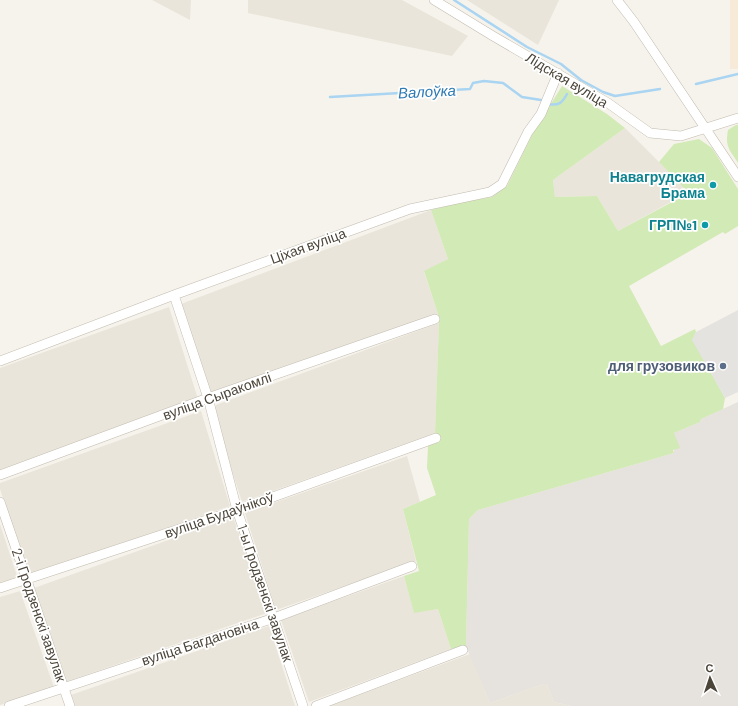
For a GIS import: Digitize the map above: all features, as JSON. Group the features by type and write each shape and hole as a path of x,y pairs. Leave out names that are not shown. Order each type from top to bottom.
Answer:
{"street":[{"name":"Лідская вуліца","path":"434,0 608,103 650,133 680,136 738,118"},
{"path":"617,0 634,22 738,177"},
{"name":"Ціхая вуліца","path":"0,362 410,209 490,192 502,184 528,132 541,114 558,74"},
{"name":"1-ы Гродзенскі завулак","path":"174,296 208,398 237,510 303,706"},
{"name":"вуліца Сыракомлі","path":"0,475 208,398 435,319"},
{"name":"вуліца Будаўнікоў","path":"0,588 237,510 436,438"},
{"name":"2-і Гродзенскі завулак","path":"0,502 70,706"},
{"name":"вуліца Багдановіча","path":"9,706 274,618 412,566"},
{"path":"316,706 464,650"}],"shaded area":[{"path":"152,0 191,0 190,20"},
{"path":"248,0 402,0 468,36 452,56 248,13"},
{"path":"467,0 559,0 538,45"},
{"path":"730,0 738,0 738,69 730,69"},
{"path":"625,128 689,192 618,231 597,196 555,197 553,180"},
{"path":"431,210 448,259 424,272 438,314 209,395 181,304"},
{"path":"169,307 198,399 0,470 0,368"},
{"name":"для грузовиков","path":"738,310 738,392 725,398 692,340 696,332"},
{"path":"439,323 435,433 242,502 213,412 216,405"},
{"path":"738,402 738,706 571,706 554,702 547,684 543,684 490,703 466,646 469,519 478,510 674,453 674,433 700,422 701,419"},
{"path":"201,411 230,506 29,576 0,489 0,483"},
{"path":"407,456 420,502 403,509 416,561 276,610 245,513"},
{"path":"233,517 267,613 65,682 34,588"},
{"path":"0,524 18,579 0,585"},
{"path":"404,576 414,612 438,609 451,649 309,702 281,620"},
{"path":"20,591 54,687 0,705 0,597"},
{"path":"269,626 295,706 72,706 68,696"},
{"path":"470,654 490,703 543,684 547,684 554,702 571,706 329,706"}],"green space":[{"path":"562,86 607,114 625,128 553,180 555,197 597,196 618,231 689,193 659,162 674,144 699,139 712,148 738,189 738,226 725,234 723,232 629,286 661,346 695,329 696,332 693,340 725,398 723,409 701,419 700,422 674,433 680,448 673,450 674,453 478,510 469,519 466,646 451,649 438,609 414,613 404,576 419,571 403,509 436,495 427,468 428,446 439,442 435,433 439,323 438,314 424,271 448,259 431,210 458,203 492,197 507,186 534,131"},
{"path":"738,125 738,163 727,144 728,130"}],"waterway":[{"path":"454,0 527,47 561,64 581,80"},
{"name":"Валоўка","path":"696,84 738,74"},
{"name":"Валоўка","path":"578,82 581,80 603,92 615,96 660,89"},
{"name":"Валоўка","path":"330,97 470,89 473,83 484,81 503,83 522,97 541,100"},
{"name":"Валоўка","path":"548,104 555,105 560,103 567,94"}],"place":[{"name":"Навагрудская Брама","path":"713,185"},
{"name":"ГРП№1","path":"705,225"},
{"name":"для грузовиков","path":"723,366"}]}
